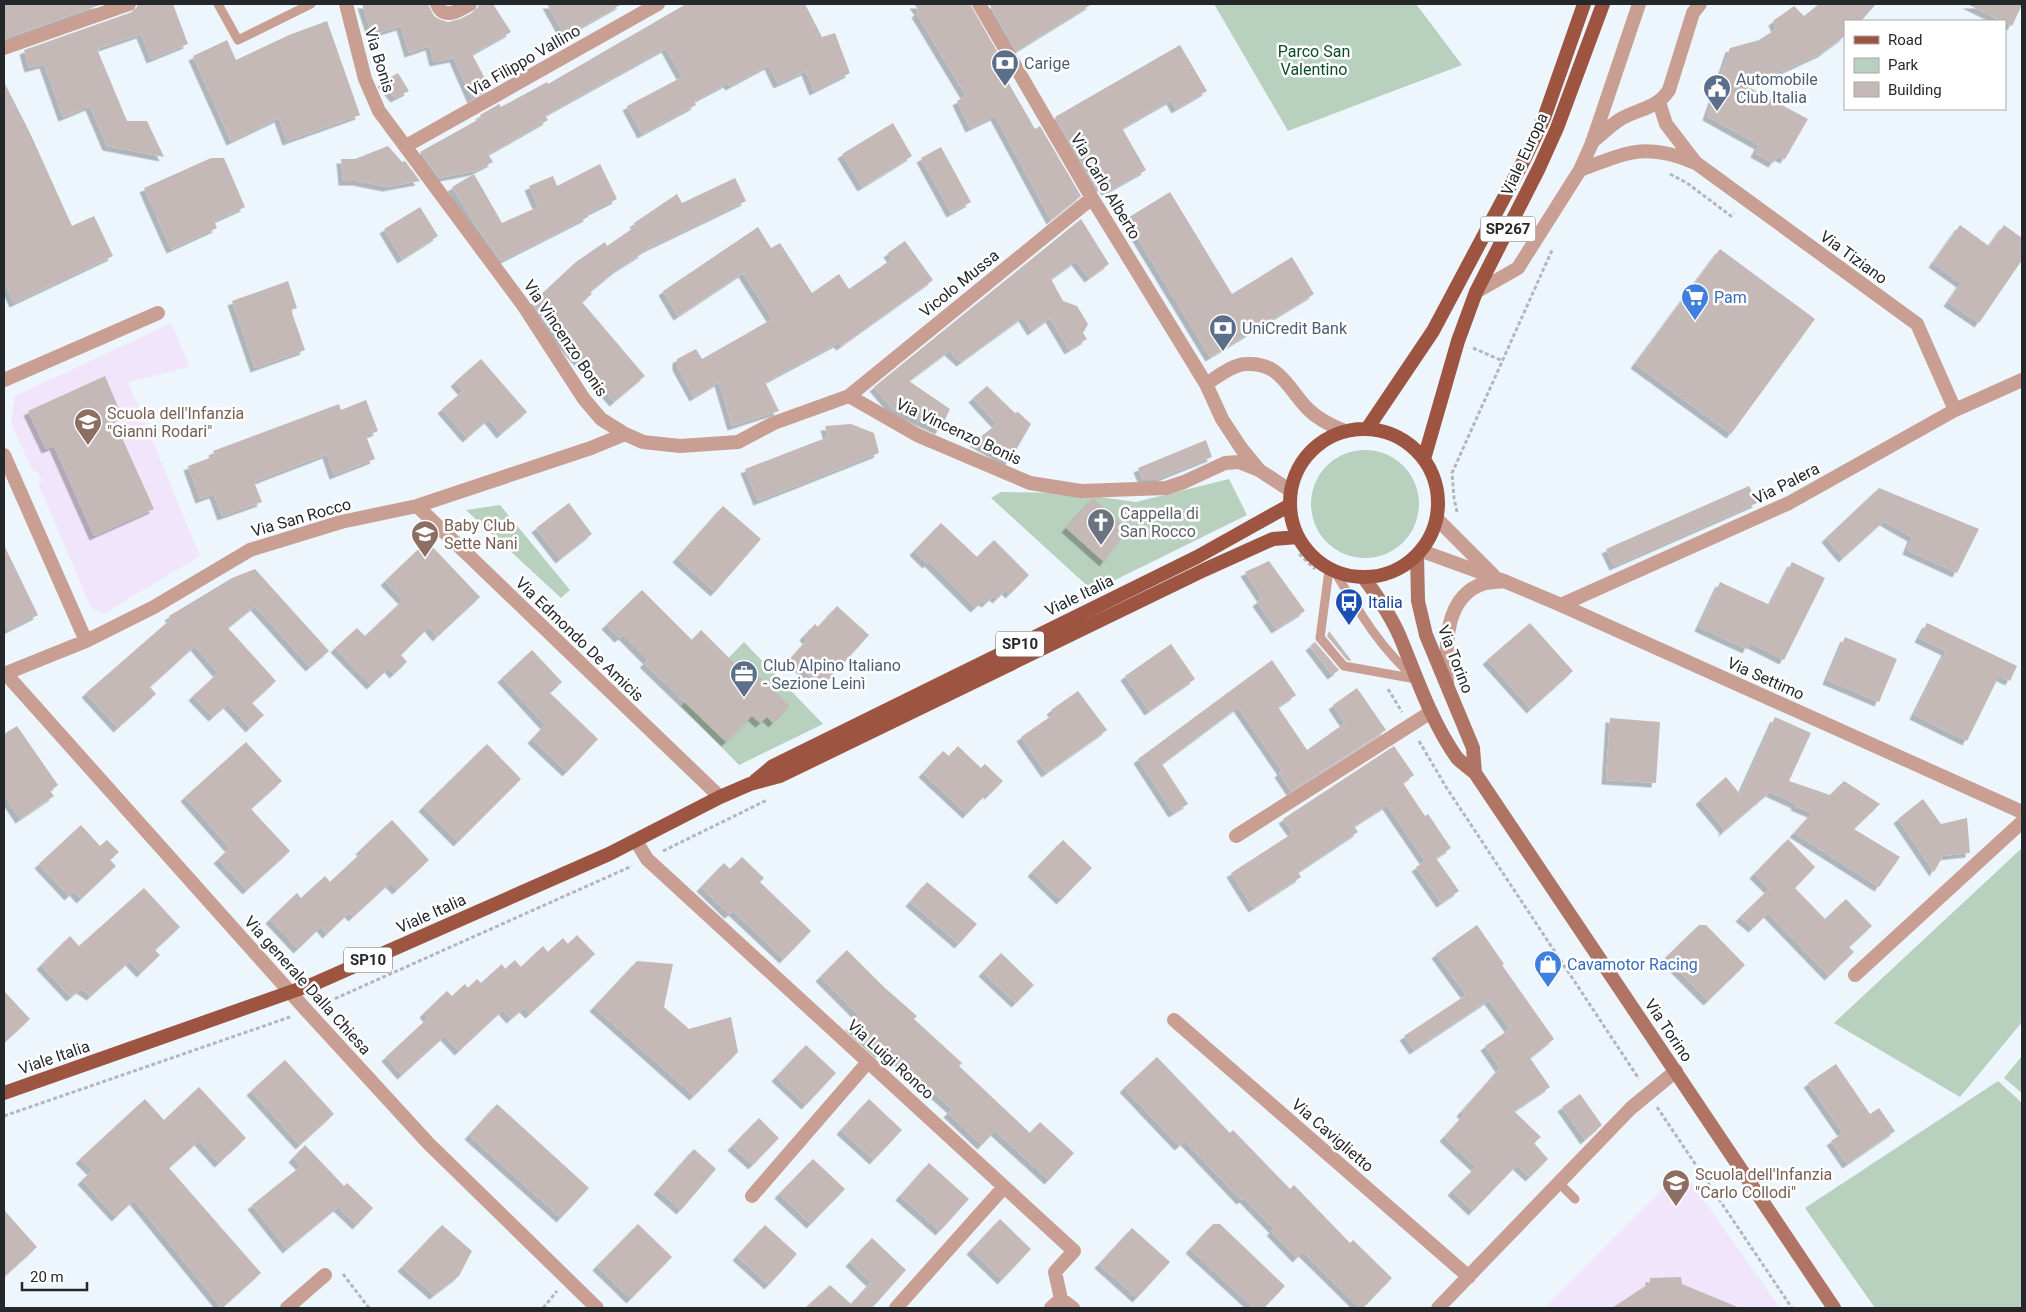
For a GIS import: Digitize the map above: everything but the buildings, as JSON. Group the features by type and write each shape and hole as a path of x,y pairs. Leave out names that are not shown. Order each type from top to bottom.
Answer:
{"main road":[{"name":"Viale Europa","path":"1367,429 1434,331 1524,160 1544,118 1584,4"},
{"name":"Viale Europa","path":"1424,459 1458,341 1476,292 1553,136 1603,4"},
{"path":"1367,429 1389,433 1408,443 1424,459 1434,477 1439,498 1438,518 1420,553 1412,561 1389,574 1364,578 1346,576 1332,571 1296,544 1290,498 1294,478 1309,454 1320,444 1345,432 1367,429"},
{"name":"Viale Italia","path":"750,784 774,766 1197,556 1290,498"},
{"name":"Viale Italia","path":"4,1093 325,979 609,854 720,797 750,784 780,776 1256,546 1273,539 1296,544"},
{"name":"Via Torino","path":"1420,553 1418,601 1426,635 1473,748 1475,773"},
{"name":"Via Torino","path":"1364,578 1385,607 1400,636 1431,712 1458,759 1475,773 1834,1308"}],"street":[{"path":"4,48 129,4"},
{"name":"Via Bonis","path":"346,4 370,95 379,111 406,146"},
{"path":"437,4 439,9 446,13 453,13 470,4"},
{"name":"Via Carlo Alberto","path":"979,4 1092,198 1206,384 1222,419 1241,448 1259,470 1290,498"},
{"path":"1476,292 1518,268 1580,170 1592,143 1639,4"},
{"name":"Via Filippo Vallino","path":"406,146 650,6"},
{"path":"1592,143 1617,121 1659,102 1669,90 1697,8"},
{"name":"Via Tiziano","path":"1659,102 1666,124 1696,163"},
{"name":"Via Vincenzo Bonis","path":"406,146 523,305 584,399 601,419 624,434 643,442 680,446 738,442 774,423 849,396 917,435 1030,483 1081,491 1158,489 1184,482 1226,463 1239,462 1259,470"},
{"name":"Via Tiziano","path":"1580,170 1636,151 1653,150 1673,154 1696,163 1917,324 1955,410"},
{"name":"Vicolo Mussa","path":"849,396 1092,198"},
{"path":"4,380 158,313"},
{"path":"1206,384 1235,367 1246,364 1263,366 1287,381 1297,398 1310,411 1327,424 1345,432"},
{"name":"Via Palera","path":"1561,605 1789,503 1955,410 2022,380"},
{"name":"Via San Rocco","path":"5,674 86,641 154,607 250,550 341,522 417,506 591,448 624,434"},
{"path":"4,455 86,641"},
{"name":"Via Edmondo De Amicis","path":"417,506 720,797"},
{"name":"Via Settimo","path":"1438,518 1500,579"},
{"name":"Via Settimo","path":"1420,553 1500,579 1561,605 2022,812"},
{"path":"1447,688 1448,629 1454,613 1462,599 1472,590 1500,579"},
{"name":"Via generale Dalla Chiesa","path":"5,674 429,1144 597,1308"},
{"path":"1236,836 1431,712"},
{"path":"1855,975 2022,822"},
{"name":"Via Luigi Ronco","path":"636,841 647,859 1074,1251 1055,1272 1056,1303 1073,1308"},
{"name":"Via Caviglietto","path":"1174,1020 1468,1277"},
{"path":"752,1196 868,1062"},
{"path":"1438,1308 1631,1108 1676,1071"},
{"path":"896,1308 1004,1187"},
{"path":"287,1308 325,1275"}],"lane":[{"path":"221,5 238,40 311,4"},
{"path":"1332,571 1327,586 1320,638 1344,666 1416,679"},
{"path":"1332,571 1367,625 1389,653 1416,679"},
{"path":"1559,1183 1574,1199"}],"path":[{"path":"1666,172 1687,183 1731,216 1745,199"},
{"path":"1458,518 1452,473 1556,244"},
{"path":"1458,341 1503,361"},
{"path":"1296,544 1327,586"},
{"path":"1379,673 1446,787 1648,1094 1792,1308"},
{"path":"325,1275 337,1266 369,1308"}],"shaded area":[{"name":"Scuola dell'Infanzia \"Gianni Rodari\"","path":"171,323 190,367 128,382 200,556 103,614 91,608 38,483 42,481 37,471 33,472 11,422 15,396"},
{"name":"Scuola dell'Infanzia \"Carlo Collodi\"","path":"1682,1169 1780,1308 1544,1308"}],"green space":[{"name":"Parco San Valentino","path":"1214,4 1416,4 1462,65 1288,131"},
{"path":"1365,450 1386,454 1403,466 1415,483 1419,504 1415,525 1403,542 1386,554 1365,558 1344,554 1327,542 1315,525 1311,504 1315,483 1327,466 1344,454"},
{"path":"1229,479 1247,515 1093,591 991,498 1001,492 1071,493 1136,502"},
{"path":"500,505 570,590 561,598 466,510"},
{"path":"744,642 823,724 739,765 681,706"},
{"path":"2022,848 2022,1022 1960,1097 1834,1023"},
{"path":"2022,1056 2022,1093 2004,1078"},
{"path":"1998,1081 2022,1103 2022,1308 1875,1308 1805,1208"}],"place":[{"name":"Carige","path":"1005,87"},
{"name":"Automobile Club Italia","path":"1717,112"},
{"name":"Pam","path":"1695,321"},
{"name":"UniCredit Bank","path":"1223,352"},
{"name":"Scuola dell'Infanzia \"Gianni Rodari\"","path":"88,446"},
{"name":"Cappella di San Rocco","path":"1101,546"},
{"name":"Baby Club Sette Nani","path":"425,558"},
{"name":"Italia","path":"1349,626"},
{"name":"Club Alpino Italiano - Sezione Leinì","path":"744,698"},
{"name":"Cavamotor Racing","path":"1548,988"},
{"name":"Scuola dell'Infanzia \"Carlo Collodi\"","path":"1676,1207"}]}
